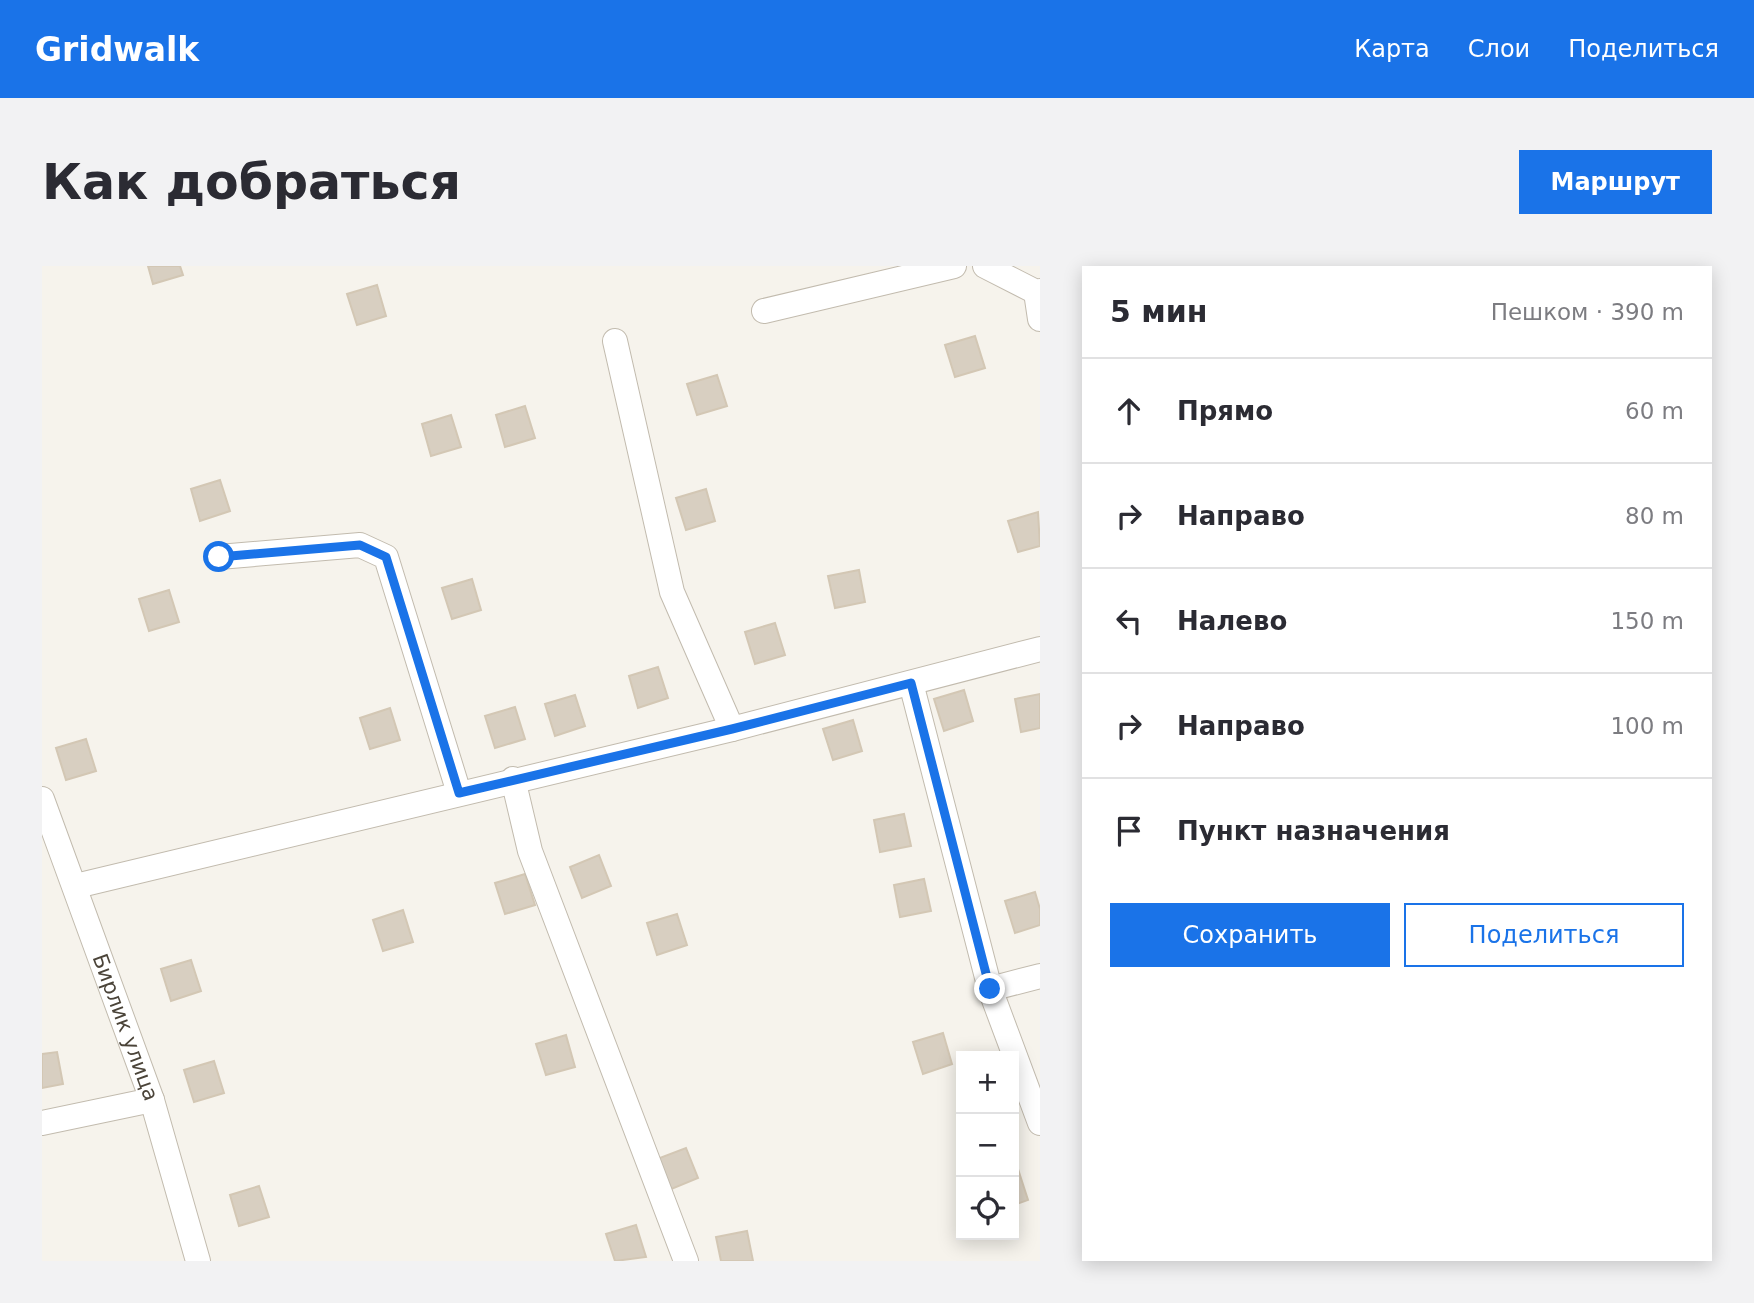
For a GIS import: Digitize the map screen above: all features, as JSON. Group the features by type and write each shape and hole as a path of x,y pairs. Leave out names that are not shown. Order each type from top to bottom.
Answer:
{"street":[{"path":"764,311 954,266"},
{"path":"985,266 1038,291 1040,319"},
{"path":"615,341 672,593 732,729"},
{"path":"219,557 360,545 386,557 459,793"},
{"path":"76,886 513,779 732,729 1040,649"},
{"path":"911,683 990,989 1040,1123"},
{"path":"513,779 530,851 686,1261"},
{"name":"Бирлик улица","path":"42,799 152,1100 198,1261"},
{"path":"990,989 1040,976"},
{"path":"42,1123 152,1100"}],"building":[{"path":"148,266 180,266 183,275 153,284"},
{"path":"377,285 386,316 357,325 347,294"},
{"path":"975,336 985,368 955,377 945,345"},
{"path":"717,375 727,406 697,415 687,384"},
{"path":"525,406 535,438 505,447 496,415"},
{"path":"451,415 461,447 431,456 422,424"},
{"path":"220,480 230,511 200,521 191,489"},
{"path":"706,489 715,521 686,530 676,498"},
{"path":"1038,512 1040,546 1018,552 1008,521"},
{"path":"859,570 865,602 835,608 828,576"},
{"path":"472,579 481,610 452,619 442,588"},
{"path":"169,590 179,622 149,631 139,599"},
{"path":"775,623 785,655 755,664 745,632"},
{"path":"658,667 668,698 638,708 629,676"},
{"path":"964,690 973,721 944,731 934,699"},
{"path":"1040,694 1040,728 1021,732 1015,699"},
{"path":"575,695 585,726 555,736 545,704"},
{"path":"515,707 525,739 495,748 485,716"},
{"path":"390,708 400,740 370,749 360,718"},
{"path":"853,720 862,751 833,760 823,729"},
{"path":"86,739 96,771 66,780 56,748"},
{"path":"904,814 911,846 880,852 874,820"},
{"path":"599,855 611,886 582,898 570,867"},
{"path":"525,874 535,905 505,914 495,883"},
{"path":"924,879 931,911 900,917 894,885"},
{"path":"1035,892 1040,909 1040,925 1015,933 1005,901"},
{"path":"403,910 413,942 383,951 373,920"},
{"path":"677,914 687,945 657,955 647,923"},
{"path":"191,960 201,991 171,1001 161,969"},
{"path":"943,1033 952,1064 923,1074 913,1042"},
{"path":"566,1035 575,1067 546,1075 536,1044"},
{"path":"57,1052 63,1084 42,1088 42,1054"},
{"path":"214,1061 224,1093 194,1102 184,1070"},
{"path":"686,1148 698,1178 669,1190 657,1159"},
{"path":"1019,1172 1028,1200 1019,1203"},
{"path":"259,1186 269,1217 239,1226 230,1195"},
{"path":"636,1225 646,1257 615,1261 606,1234"},
{"path":"747,1231 753,1261 721,1261 716,1237"}],"route":[{"path":"219,557 360,545 386,557 459,793 732,729 911,683 990,989"}]}
